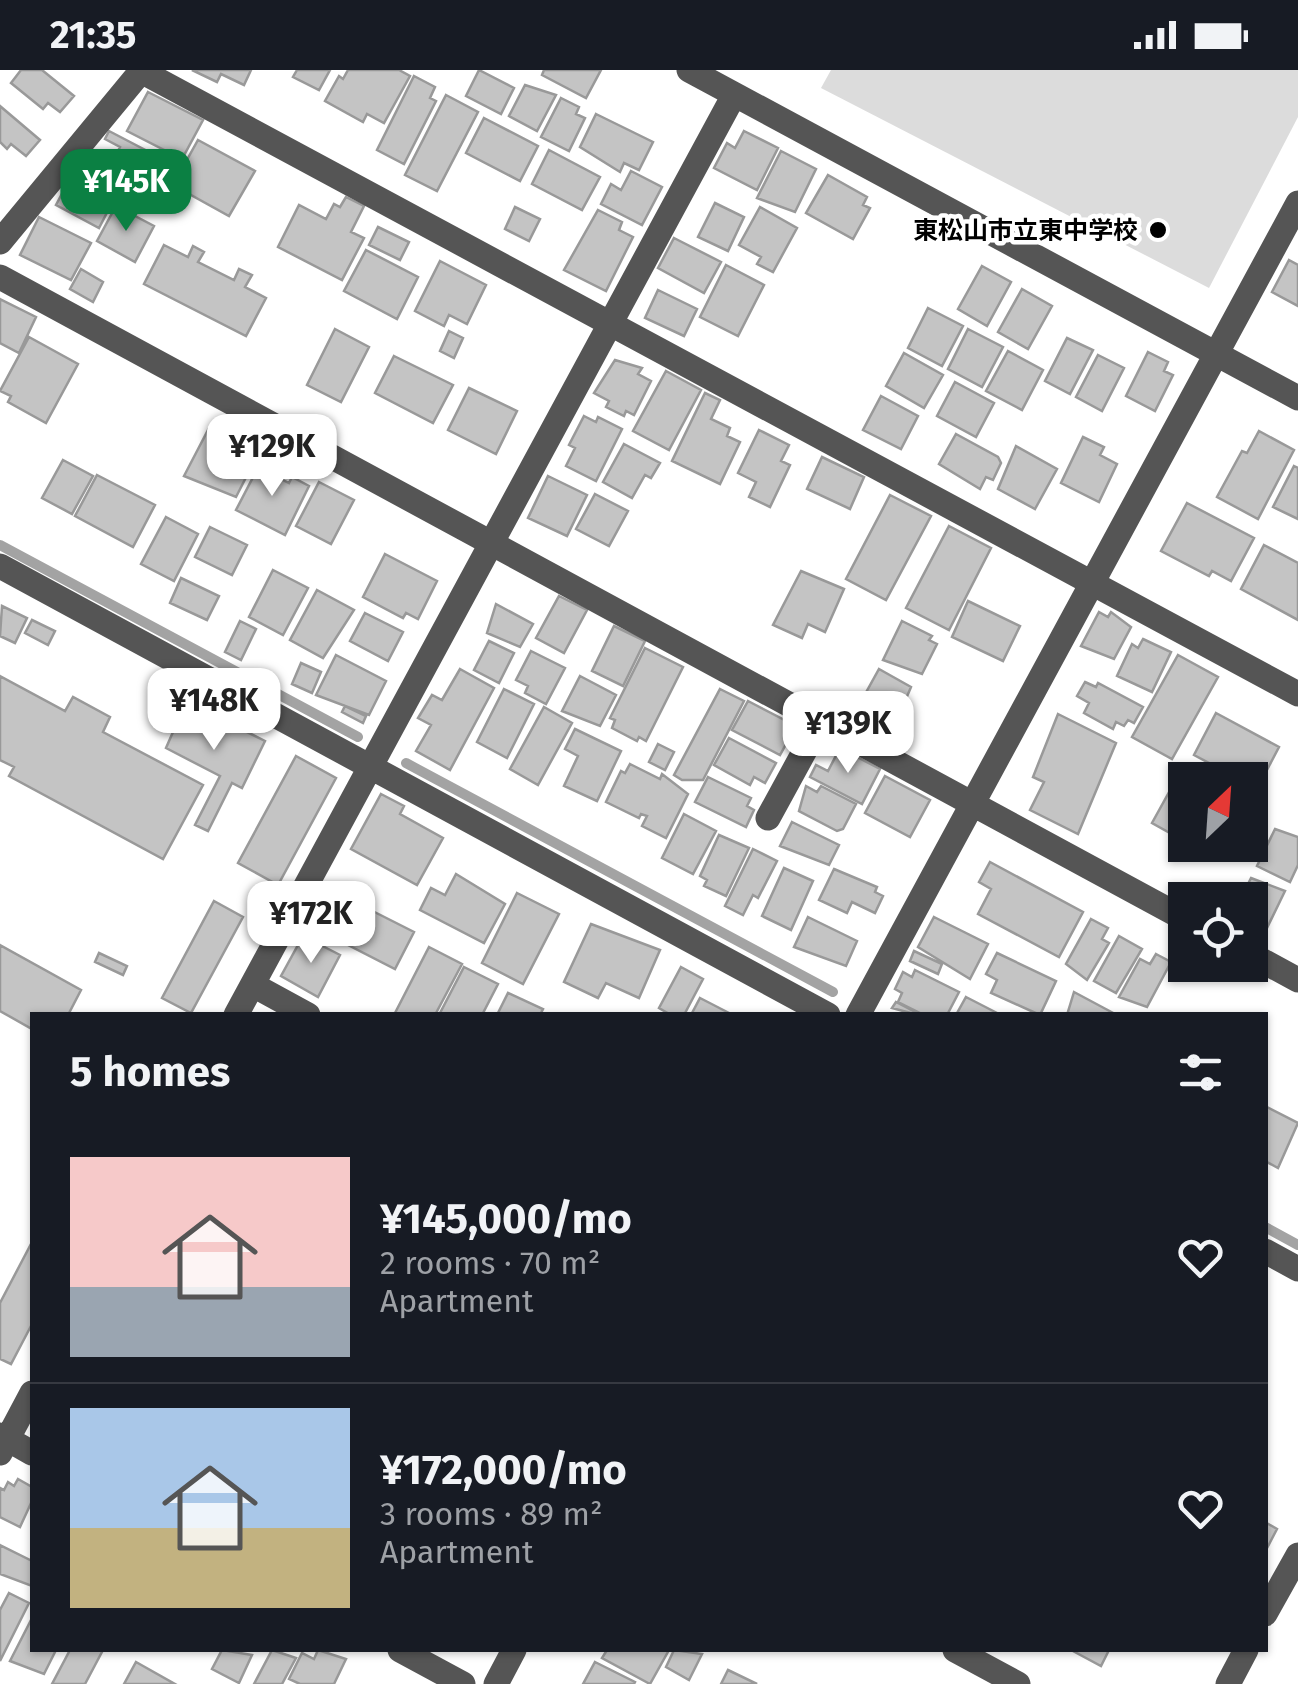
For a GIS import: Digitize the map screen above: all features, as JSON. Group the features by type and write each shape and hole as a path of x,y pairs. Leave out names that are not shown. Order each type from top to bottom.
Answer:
{"street":[{"path":"688,70 1298,398"},
{"path":"0,242 142,71 1298,694"},
{"path":"238,1012 734,95"},
{"path":"860,1012 1298,203"},
{"path":"0,277 1168,909"},
{"path":"0,566 823,1012"},
{"path":"768,818 821,722"},
{"path":"1268,964 1298,980"},
{"path":"253,985 302,1012"},
{"path":"1268,1253 1298,1269"},
{"path":"30,1396 2,1442 30,1451"},
{"path":"1269,1598 1298,1555"},
{"path":"404,1652 463,1684"},
{"path":"496,1684 513,1652"},
{"path":"959,1652 1018,1684"},
{"path":"1228,1684 1245,1652"}],"shaded area":[{"name":"東松山市立東中学校","path":"831,70 1298,70 1298,117 1209,288 821,88"}],"building":[{"path":"21,70 42,70 74,96 60,112 48,103 43,109 11,83"},
{"path":"192,70 251,70 244,85 221,74 217,82"},
{"path":"297,70 330,70 319,90 293,77"},
{"path":"348,70 399,70 410,76 384,123 367,114 363,122 325,101 339,76 343,79"},
{"path":"479,70 514,88 501,114 466,96"},
{"path":"544,70 601,70 586,98 542,75"},
{"path":"414,76 435,87 430,98 436,101 404,164 377,150"},
{"path":"525,85 556,95 537,131 509,116"},
{"path":"148,92 203,120 182,159 127,131"},
{"path":"446,95 478,112 437,191 405,175"},
{"path":"561,98 579,107 576,114 585,118 569,151 541,137"},
{"path":"0,106 40,140 26,156 11,144 7,149 0,142"},
{"path":"596,114 653,142 639,170 624,163 620,172 580,147"},
{"path":"484,118 538,146 520,181 466,153"},
{"path":"109,131 176,166 158,199 118,183 122,175 109,168 120,147 105,139"},
{"path":"744,131 778,148 757,190 714,168 727,143 735,148"},
{"path":"198,140 255,171 229,216 173,185"},
{"path":"549,150 600,177 582,210 532,184"},
{"path":"781,151 816,169 795,212 757,198"},
{"path":"631,171 662,187 642,225 601,204 611,184 621,190"},
{"path":"72,175 115,197 99,228 56,205"},
{"path":"828,175 867,197 863,205 870,208 853,239 806,213"},
{"path":"346,197 364,206 351,232 364,238 342,280 278,247 299,205 326,219 334,204 340,207"},
{"path":"715,203 744,217 728,251 698,237"},
{"path":"116,206 154,226 135,262 97,241"},
{"path":"515,207 540,219 529,241 505,229"},
{"path":"760,207 797,228 773,272 757,264 761,257 739,245"},
{"path":"598,210 622,222 619,230 633,237 606,291 564,270"},
{"path":"39,217 91,243 71,280 20,255"},
{"path":"378,227 409,242 400,260 369,245"},
{"path":"674,238 721,262 704,293 658,268"},
{"path":"164,245 188,257 193,246 204,252 198,262 234,280 239,269 252,275 245,287 266,298 246,336 144,284"},
{"path":"366,250 418,277 397,319 344,291"},
{"path":"1289,260 1298,265 1298,306 1272,292"},
{"path":"440,261 486,285 467,324 449,315 444,326 415,311"},
{"path":"726,265 764,285 738,336 700,317"},
{"path":"982,266 1011,282 987,326 958,309"},
{"path":"81,269 103,282 93,302 70,289"},
{"path":"1022,289 1052,306 1028,349 998,332"},
{"path":"658,290 697,309 684,336 645,318"},
{"path":"0,299 36,317 19,353 0,343"},
{"path":"928,308 963,326 942,366 908,348"},
{"path":"335,329 369,347 341,402 307,385"},
{"path":"968,329 1003,347 982,387 948,369"},
{"path":"449,331 463,338 454,358 440,351"},
{"path":"29,337 78,364 46,423 8,402 11,396 0,391"},
{"path":"1067,338 1093,350 1070,394 1045,381"},
{"path":"1008,351 1043,370 1022,410 986,391"},
{"path":"1148,352 1168,362 1164,371 1173,375 1155,411 1126,396"},
{"path":"904,353 943,375 924,408 886,386"},
{"path":"1098,355 1124,368 1102,411 1076,397"},
{"path":"394,356 453,385 433,423 375,393"},
{"path":"615,360 642,368 638,374 651,381 634,415 626,411 624,416 606,407 609,401 594,393"},
{"path":"666,371 701,390 669,450 633,431"},
{"path":"955,382 994,403 976,437 937,416"},
{"path":"469,388 517,411 496,454 448,430"},
{"path":"705,393 720,400 711,419 730,428 727,436 740,442 720,484 672,461"},
{"path":"881,396 918,416 901,449 863,430"},
{"path":"584,416 596,422 598,417 622,429 596,481 566,466 575,448 569,445"},
{"path":"237,421 267,436 236,497 184,476 208,430 227,440"},
{"path":"759,430 789,445 781,461 790,465 770,507 749,497 756,482 738,473"},
{"path":"1259,431 1294,450 1258,519 1217,497 1242,451 1247,453"},
{"path":"956,434 998,457 1001,463 993,480 986,477 980,489 939,464"},
{"path":"1083,437 1104,447 1100,455 1117,464 1099,502 1061,483"},
{"path":"624,444 660,463 651,478 645,475 632,498 603,482"},
{"path":"1016,446 1057,469 1035,509 998,489"},
{"path":"822,457 864,477 850,509 807,489"},
{"path":"63,460 93,476 72,514 42,498"},
{"path":"262,460 279,469 275,476 289,483 292,477 309,486 285,535 236,510"},
{"path":"1294,466 1298,468 1298,519 1273,507"},
{"path":"97,475 155,505 133,547 75,516"},
{"path":"548,476 587,495 567,536 528,518"},
{"path":"319,482 354,500 331,544 296,526"},
{"path":"595,494 628,511 609,546 576,529"},
{"path":"890,495 931,516 886,600 846,579"},
{"path":"1187,503 1254,538 1231,581 1212,571 1209,576 1161,551"},
{"path":"166,517 198,534 174,581 141,564"},
{"path":"949,526 991,548 949,630 906,608"},
{"path":"210,527 247,545 232,575 195,557"},
{"path":"1264,545 1298,563 1298,620 1241,589"},
{"path":"385,554 437,581 418,619 406,613 403,618 363,597"},
{"path":"273,570 308,588 283,635 249,617"},
{"path":"801,571 844,589 825,632 808,624 802,638 773,625"},
{"path":"181,578 219,596 207,620 170,603"},
{"path":"317,590 354,610 323,658 290,640"},
{"path":"559,596 587,610 564,653 536,638"},
{"path":"968,601 1020,626 1003,661 952,637"},
{"path":"496,604 533,624 520,647 487,633"},
{"path":"2,606 27,618 15,643 0,636"},
{"path":"1099,612 1108,617 1111,612 1131,627 1114,659 1081,646"},
{"path":"365,613 403,632 388,661 350,641"},
{"path":"32,620 55,631 48,645 25,633"},
{"path":"240,621 256,629 241,660 225,652"},
{"path":"902,621 932,636 929,640 937,644 922,674 883,660"},
{"path":"614,626 645,641 623,686 592,671"},
{"path":"1143,639 1171,652 1152,692 1117,676 1132,644 1138,648"},
{"path":"489,641 514,653 499,683 474,670"},
{"path":"645,648 683,667 646,741 639,737 637,741 612,728 615,720 610,718"},
{"path":"531,651 565,668 546,704 525,693 528,686 516,680"},
{"path":"336,655 386,681 369,715 316,695"},
{"path":"1178,655 1218,677 1172,759 1132,737"},
{"path":"301,663 321,672 312,693 292,684"},
{"path":"460,669 494,688 450,770 416,751 431,725 418,718 432,695 442,700"},
{"path":"879,669 911,687 897,720 880,711 877,717 858,707"},
{"path":"0,676 65,711 73,697 110,717 103,732 203,785 163,859 9,776 14,767 0,760"},
{"path":"580,676 616,695 600,726 562,711"},
{"path":"1085,682 1096,687 1098,683 1143,707 1134,723 1128,720 1124,726 1116,722 1113,729 1084,713 1089,703 1077,696"},
{"path":"504,689 534,704 507,758 477,742"},
{"path":"720,689 744,701 703,780 682,780 674,775"},
{"path":"748,701 796,726 780,755 732,730"},
{"path":"187,702 265,741 242,788 232,783 208,831 195,825 220,776 166,748 173,732 166,728 173,714 180,717"},
{"path":"345,706 366,716 363,723 342,712"},
{"path":"544,707 572,723 538,785 510,769"},
{"path":"1216,713 1279,747 1268,768 1268,762 1207,762 1194,755"},
{"path":"1058,714 1116,743 1078,834 1030,810 1044,782 1033,777"},
{"path":"575,729 621,751 597,801 564,786 578,756 565,749"},
{"path":"729,738 776,763 765,783 754,777 750,785 714,765"},
{"path":"658,744 674,752 665,770 649,762"},
{"path":"840,748 880,769 862,804 810,777 816,765 828,771"},
{"path":"296,756 336,778 278,885 238,863"},
{"path":"630,764 660,779 662,774 688,794 666,838 642,826 647,816 641,814 639,818 606,802 621,771 625,773"},
{"path":"885,776 930,800 910,837 865,813"},
{"path":"708,777 751,798 747,806 754,810 746,827 695,802"},
{"path":"806,786 817,792 821,786 856,804 843,829 837,831 799,811"},
{"path":"381,794 404,806 400,814 443,838 417,885 351,849"},
{"path":"1168,794 1168,832 1152,823"},
{"path":"684,814 716,831 693,874 662,858"},
{"path":"792,822 839,845 829,865 780,846"},
{"path":"1275,829 1298,837 1298,865 1290,882 1257,866 1259,862 1268,862 1268,843"},
{"path":"719,835 749,848 726,896 704,886 707,880 700,876"},
{"path":"753,849 777,861 758,898 753,895 743,915 725,906"},
{"path":"990,862 1083,912 1059,957 978,914 991,889 979,882"},
{"path":"784,868 813,881 791,930 762,916"},
{"path":"834,869 877,887 875,892 883,896 875,913 852,902 847,913 819,900"},
{"path":"456,874 505,904 484,943 420,910 431,888 445,895"},
{"path":"1268,884 1285,891 1268,926"},
{"path":"327,888 414,932 395,969 309,925"},
{"path":"517,893 559,914 523,984 482,963"},
{"path":"214,901 243,917 192,1012 162,998"},
{"path":"808,917 857,941 846,966 794,947"},
{"path":"934,917 988,944 970,979 918,947"},
{"path":"1091,919 1108,928 1102,939 1109,943 1087,980 1066,964"},
{"path":"591,924 660,950 639,998 606,983 598,998 564,982"},
{"path":"303,936 340,955 318,997 281,976"},
{"path":"1119,936 1142,949 1116,993 1094,981"},
{"path":"0,945 81,990 70,1012 30,1012 30,1028 0,1011"},
{"path":"429,947 462,964 437,1012 396,1012"},
{"path":"914,951 942,964 938,974 910,961"},
{"path":"99,953 127,966 123,975 95,962"},
{"path":"997,953 1056,981 1041,1012 1033,1012 991,993 997,980 986,974"},
{"path":"1156,954 1168,960 1147,1007 1119,997 1140,959 1150,964"},
{"path":"464,967 498,984 484,1012 441,1012"},
{"path":"681,967 703,979 686,1012 659,1008"},
{"path":"915,970 959,992 949,1012 918,1012 898,1002 902,993 895,989 903,972 912,977"},
{"path":"1074,992 1111,1012 1068,1012"},
{"path":"508,993 543,1009 542,1012 498,1012"},
{"path":"966,997 995,1012 958,1012"},
{"path":"700,998 727,1012 693,1012"},
{"path":"896,1002 915,1012 907,1012 892,1008"},
{"path":"1268,1108 1298,1123 1278,1168 1268,1163"},
{"path":"30,1246 30,1328 11,1364 0,1359 0,1303"},
{"path":"18,1479 30,1486 30,1505 20,1527 0,1517 0,1488 4,1490 8,1482 14,1486"},
{"path":"1268,1524 1277,1529 1268,1546"},
{"path":"0,1545 30,1560 30,1585 0,1574"},
{"path":"9,1593 29,1603 0,1661 0,1610"},
{"path":"30,1622 30,1652 55,1652 44,1674 10,1661"},
{"path":"69,1652 102,1652 85,1684 52,1684"},
{"path":"221,1652 252,1655 239,1683 212,1669"},
{"path":"271,1652 296,1658 282,1684 254,1684"},
{"path":"317,1652 324,1652 346,1659 334,1684 300,1684 289,1679 302,1653 314,1659"},
{"path":"606,1652 668,1652 650,1684 602,1658"},
{"path":"673,1652 702,1654 689,1680 666,1667"},
{"path":"1075,1652 1108,1652 1101,1666"},
{"path":"136,1662 175,1684 124,1684"},
{"path":"595,1662 635,1682 634,1684 583,1684"},
{"path":"728,1670 757,1684 721,1684"}],"waterway":[{"path":"0,545 358,737"},
{"path":"406,763 833,992"},
{"path":"1268,1229 1298,1245"}],"place":[{"name":"東松山市立東中学校","path":"1158,230"}]}
